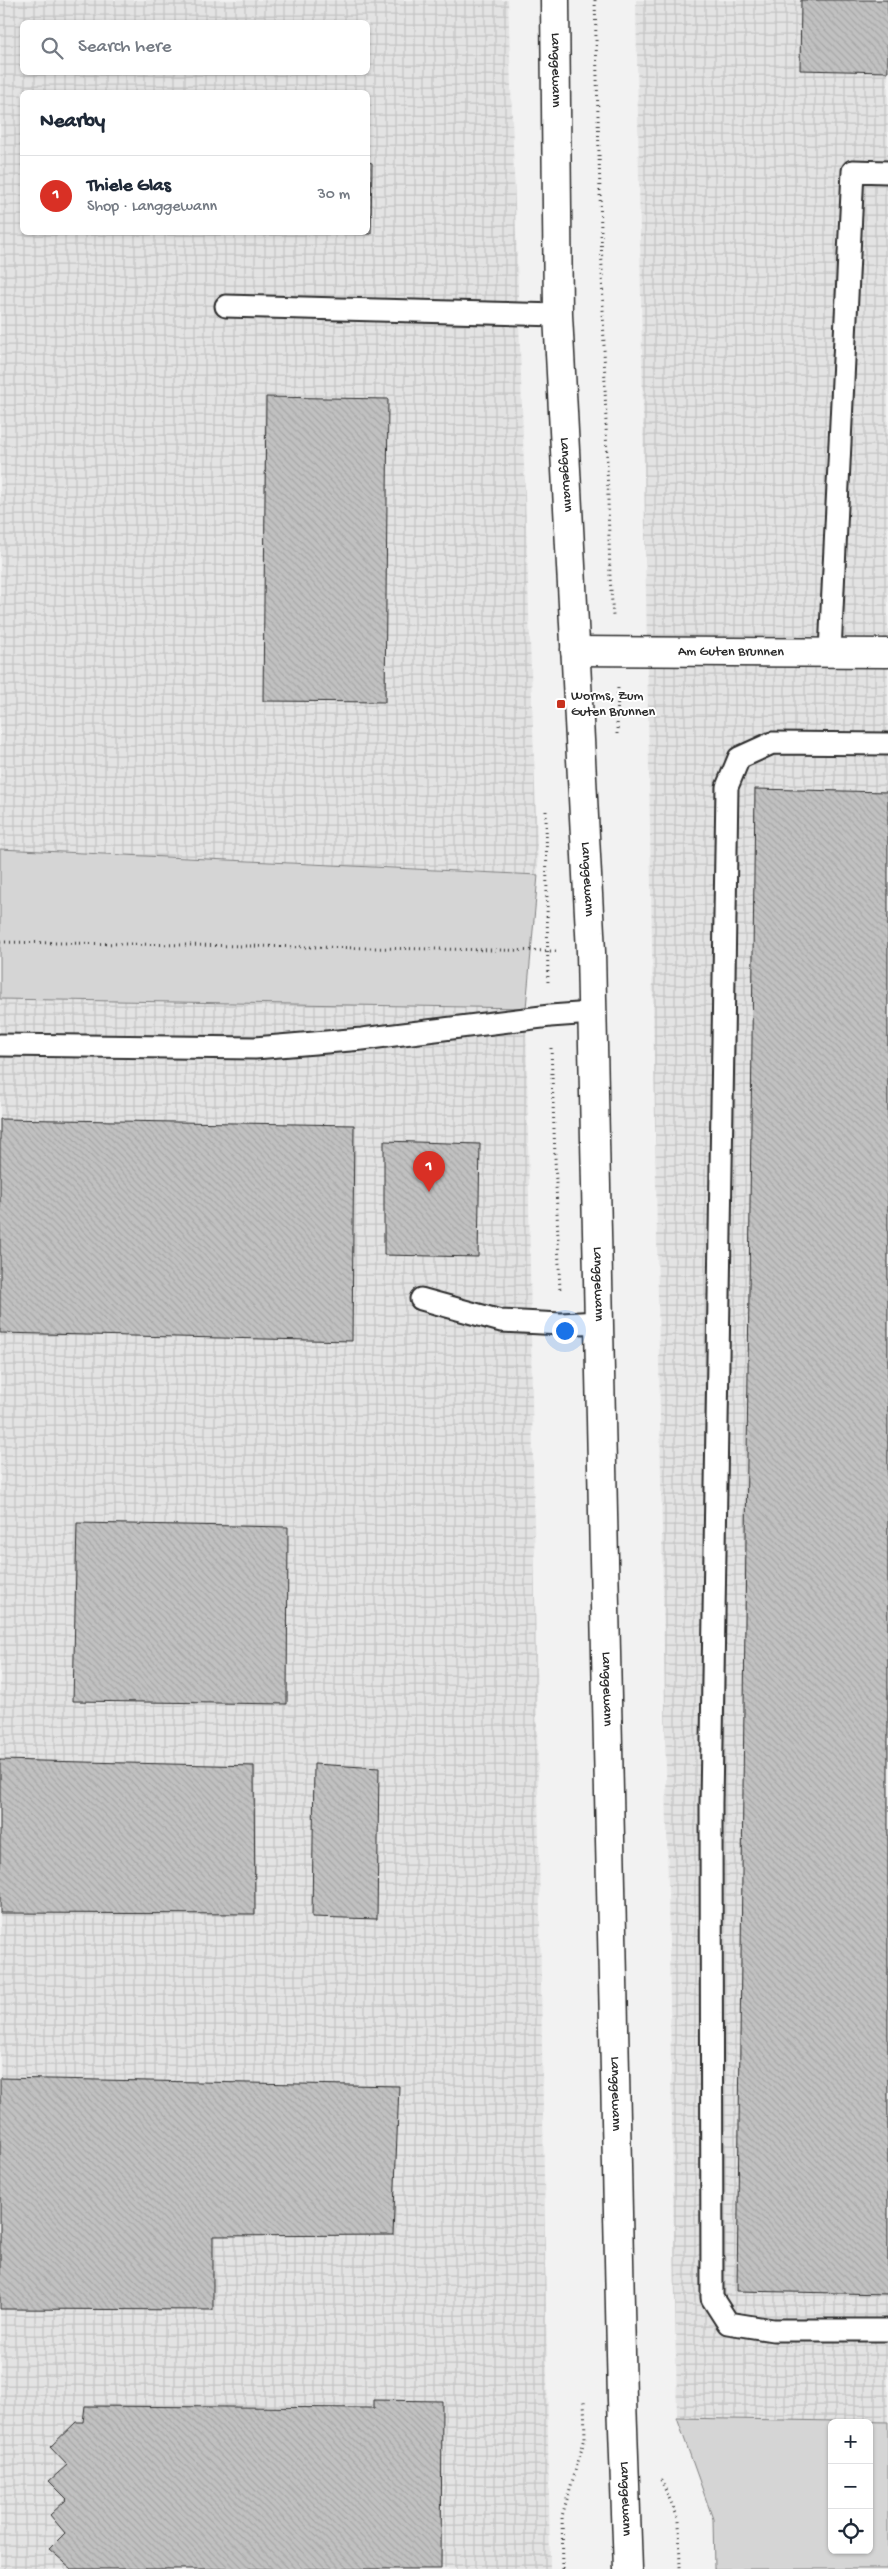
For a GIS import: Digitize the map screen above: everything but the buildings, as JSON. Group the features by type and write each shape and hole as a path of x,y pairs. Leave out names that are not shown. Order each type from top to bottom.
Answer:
{"street":[{"name":"Langgewann","path":"555,0 558,315 576,652 592,1013 621,2370 628,2569"},
{"name":"Am Guten Brunnen","path":"576,652 888,653"}],"lane":[{"path":"830,652 853,171 888,172"},
{"path":"226,306 558,315"},
{"path":"888,744 772,743 739,758 727,787 711,1804 712,2298 728,2322 773,2330 888,2330"},
{"path":"0,1045 255,1048 362,1039 550,1016 592,1013"},
{"path":"421,1299 500,1321 561,1324 598,1322"}],"path":[{"path":"546,804 546,951 561,1324"},
{"path":"0,942 590,952"},
{"path":"563,2569 562,2516 585,2438 584,2389"}],"shaded area":[{"path":"0,0 508,0 538,875 0,849"},
{"path":"636,0 888,0 888,2422 873,2422 873,2419 828,2419 828,2421 677,2418"},
{"path":"0,849 538,875 526,1008 0,999"},
{"path":"0,999 526,1008 550,2569 0,2569"},
{"path":"677,2418 828,2421 828,2554 873,2554 873,2422 888,2422 888,2569 714,2569 713,2519"}],"place":[{"name":"Worms, Zum Guten Brunnen","path":"561,704"},
{"name":"Thiele Glas","path":"429,1192"}]}
